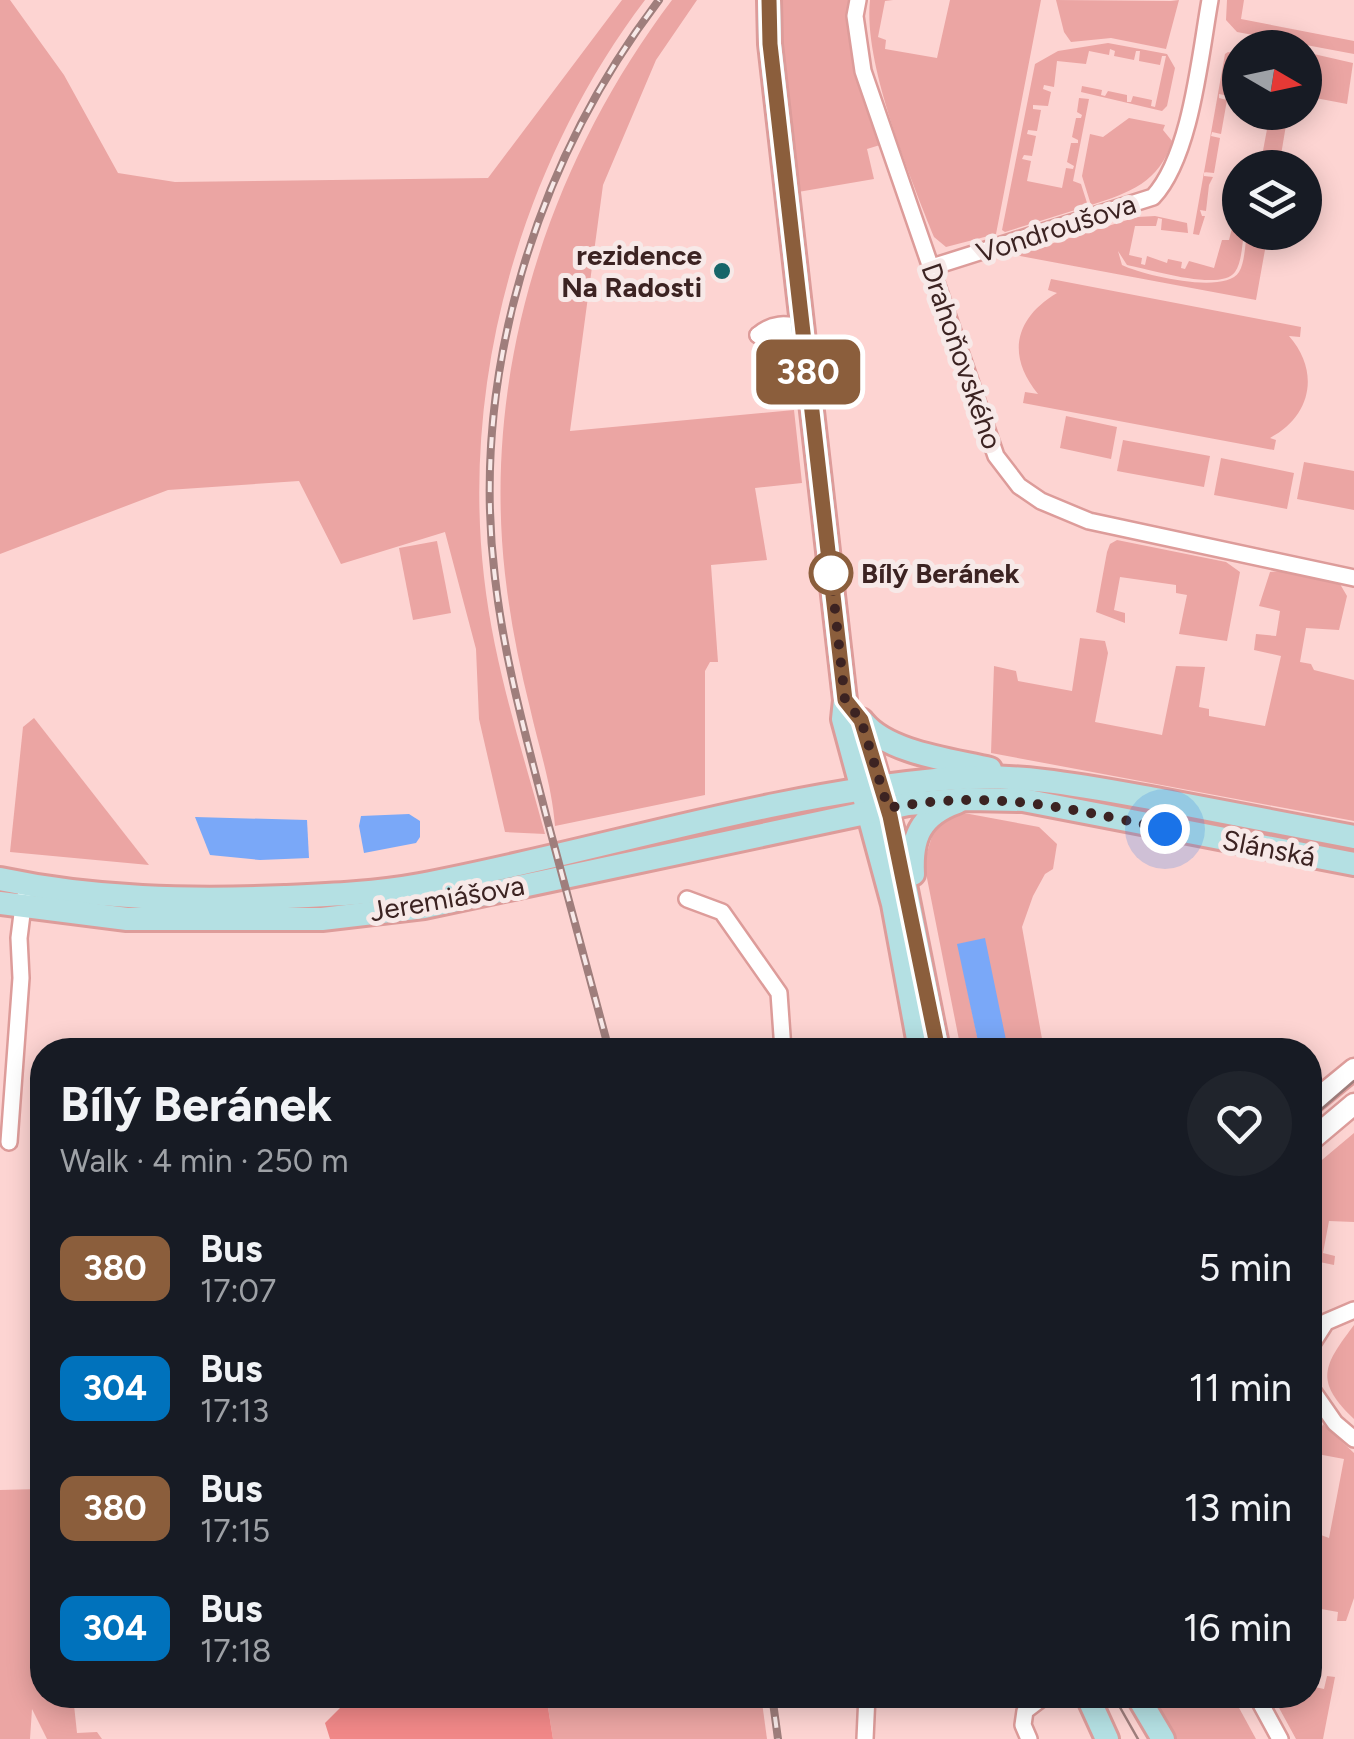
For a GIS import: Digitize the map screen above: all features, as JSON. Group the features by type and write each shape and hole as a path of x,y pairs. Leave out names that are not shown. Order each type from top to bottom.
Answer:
{"main road":[{"path":"769,0 770,44 845,700 843,719 875,799 916,937 936,1038"},
{"path":"845,700 872,734 896,745 1018,776"},
{"path":"861,720 918,1038"},
{"name":"Slánská","path":"875,799 949,779 1018,776 1354,837"},
{"path":"916,937 912,852 915,838 934,814 968,798"},
{"name":"Slánská","path":"875,799 1023,800 1354,864"},
{"name":"Jeremiášova","path":"0,879 16,898 320,895 417,886 875,799"},
{"path":"1093,1708 1107,1739"},
{"path":"1145,1708 1163,1739"}],"street":[{"name":"Drahoňovského","path":"858,0 855,16 863,71 996,456 1019,486 1041,502 1089,521 1354,578"},
{"name":"Vondroušova","path":"932,267 1153,197 1165,184 1178,158 1210,0"},
{"path":"9,1142 21,978 16,898"},
{"path":"687,899 722,912 778,993 782,1038"},
{"path":"1322,1095 1354,1068"},
{"path":"1322,1131 1354,1104"},
{"path":"1322,1328 1326,1322 1354,1310"},
{"path":"1322,1404 1354,1439"},
{"path":"866,1739 867,1708"},
{"path":"1028,1708 1024,1711 1023,1725 1029,1739"},
{"path":"1263,1708 1280,1739"}],"shaded area":[{"path":"0,0 10,0 64,75 118,173 175,182 488,178 622,0 645,0 602,63 565,130 534,200 510,273 493,348 482,424 479,501 489,610 510,707 545,834 505,832 479,719 476,649 445,532 341,564 299,481 168,490 0,554"},
{"path":"672,0 697,0 656,60 603,185 570,431 794,410 802,483 755,488 767,560 711,565 718,662 710,662 705,671 705,795 555,826 507,591 501,497 504,421 515,345 534,271 559,199 591,130 629,63"},
{"path":"782,0 850,0 852,55 880,145 867,149 874,179 798,192"},
{"path":"870,0 893,0 885,1 878,37 886,40 885,49 937,58 950,0 1041,0 996,234 946,247 934,237 881,87 870,26"},
{"path":"1056,0 1179,0 1166,49 1111,38 1071,42 1064,32"},
{"path":"1227,0 1244,0 1241,19 1298,30 1235,30 1226,20"},
{"path":"1322,35 1354,41 1354,54 1322,48"},
{"path":"1108,43 1167,54 1175,68 1167,106 1162,111 1081,92 1082,86 1102,90 1101,95 1105,96 1108,91 1127,95 1127,102 1133,96 1152,100 1151,106 1155,107 1166,56 1162,56 1160,65 1139,61 1140,51 1136,51 1134,60 1114,56 1115,51 1110,49 1109,55 1089,51 1086,64 1057,61 1054,87 1044,85 1043,89 1051,92 1048,106 1033,105 1033,109 1041,110 1037,131 1028,130 1027,134 1036,136 1032,156 1024,155 1022,159 1031,161 1027,181 1062,188 1066,168 1074,166 1067,162 1071,143 1078,143 1072,137 1076,118 1082,115 1077,112 1079,98 1089,99 1073,181 1081,184 1088,206 1005,232 1002,230 1035,64 1058,51"},
{"path":"1322,56 1353,63 1347,104 1322,99"},
{"path":"1222,71 1222,128 1221,134 1212,132 1211,136 1220,138 1214,173 1204,172"},
{"path":"1129,118 1165,125 1163,130 1172,141 1167,155 1141,184 1091,205 1082,176 1090,134 1103,137"},
{"path":"1267,130 1285,130 1282,150 1263,150"},
{"path":"1204,172 1204,176 1213,177 1206,211 1200,210 1205,216 1199,235 1193,234"},
{"path":"1155,216 1187,223 1188,233 1161,230 1162,219 1158,218 1156,226 1135,226 1129,255 1142,258 1141,264 1145,265 1147,256 1167,263 1168,259 1182,262 1181,268 1185,269 1189,261 1214,268 1222,240 1222,250 1241,250 1240,258 1235,272 1215,280 1184,278 1127,265 1118,251 1122,265 1183,281 1218,282 1231,279 1239,272 1245,250 1265,250 1256,300 1015,255 1137,217"},
{"path":"1051,279 1301,327 1300,337 1289,336 1299,350 1308,378 1303,405 1284,429 1270,438 1276,440 1274,450 1023,403 1025,392 1038,394 1022,365 1020,338 1032,314 1057,293 1048,290"},
{"path":"1066,416 1117,427 1111,459 1060,448"},
{"path":"1123,440 1210,456 1204,487 1117,471"},
{"path":"1221,458 1294,473 1287,509 1214,495"},
{"path":"1304,462 1354,471 1354,510 1297,499"},
{"path":"1117,540 1226,562 1240,572 1227,641 1179,634 1187,595 1176,593 1176,585 1120,577 1114,610 1125,613 1125,623 1096,612 1107,552"},
{"path":"437,541 451,613 413,620 399,548"},
{"path":"1270,572 1340,584 1347,596 1339,630 1306,628 1300,662 1311,664 1314,670 1354,680 1354,821 991,753 994,666 1016,671 1018,681 1072,691 1080,638 1105,641 1108,653 1095,722 1162,735 1176,666 1205,667 1199,707 1209,709 1209,716 1265,726 1281,656 1254,650 1256,634 1276,636 1280,611 1259,606"},
{"path":"34,718 149,865 10,852 23,727"},
{"path":"964,813 1039,827 1057,844 1053,869 1045,874 1033,896 1022,927 1042,1038 1004,1038 958,944 978,1038 959,1038 924,863 935,826"},
{"path":"1354,1133 1354,1222 1329,1221 1323,1253 1335,1256 1334,1265 1322,1262 1322,1160"},
{"path":"1354,1325 1354,1419 1333,1394 1327,1373 1335,1352"},
{"path":"1322,1427 1354,1453 1354,1598 1346,1621 1337,1621 1338,1612 1322,1609 1322,1535 1329,1538 1344,1459 1322,1455"},
{"path":"30,1489 30,1708 74,1708 77,1733 97,1732 102,1739 47,1739 32,1709 30,1739 0,1739 0,1490"},
{"path":"1327,1676 1335,1677 1323,1739 1296,1739 1279,1708 1322,1708"},
{"path":"340,1708 548,1708 553,1739 330,1739 325,1723"},
{"path":"548,1708 763,1708 767,1739 553,1739"},
{"path":"1156,1708 1239,1708 1256,1739 1174,1739"}],"water":[{"path":"409,814 420,821 416,843 364,853 361,816"},
{"path":"195,817 307,820 309,858 260,860 210,855"},
{"path":"985,938 1006,1038 977,1038 957,944"}],"tram line":[{"path":"1322,1109 1354,1081"},
{"path":"1120,1708 1138,1739"}],"railway":[{"path":"606,1038 504,638 490,501 493,424 503,348 546,200 578,130 616,63 659,0"},
{"path":"774,1708 778,1739"}],"bus line":[{"name":"380","path":"769,0 770,44 845,700 861,720 890,816 936,1038"}],"place":[{"name":"rezidence Na Radosti","path":"722,271"},
{"name":"Bílý Beránek","path":"831,573"}],"route":[{"path":"831,573 845,700 861,720 888,808 968,798 1023,800 1165,829"}]}
